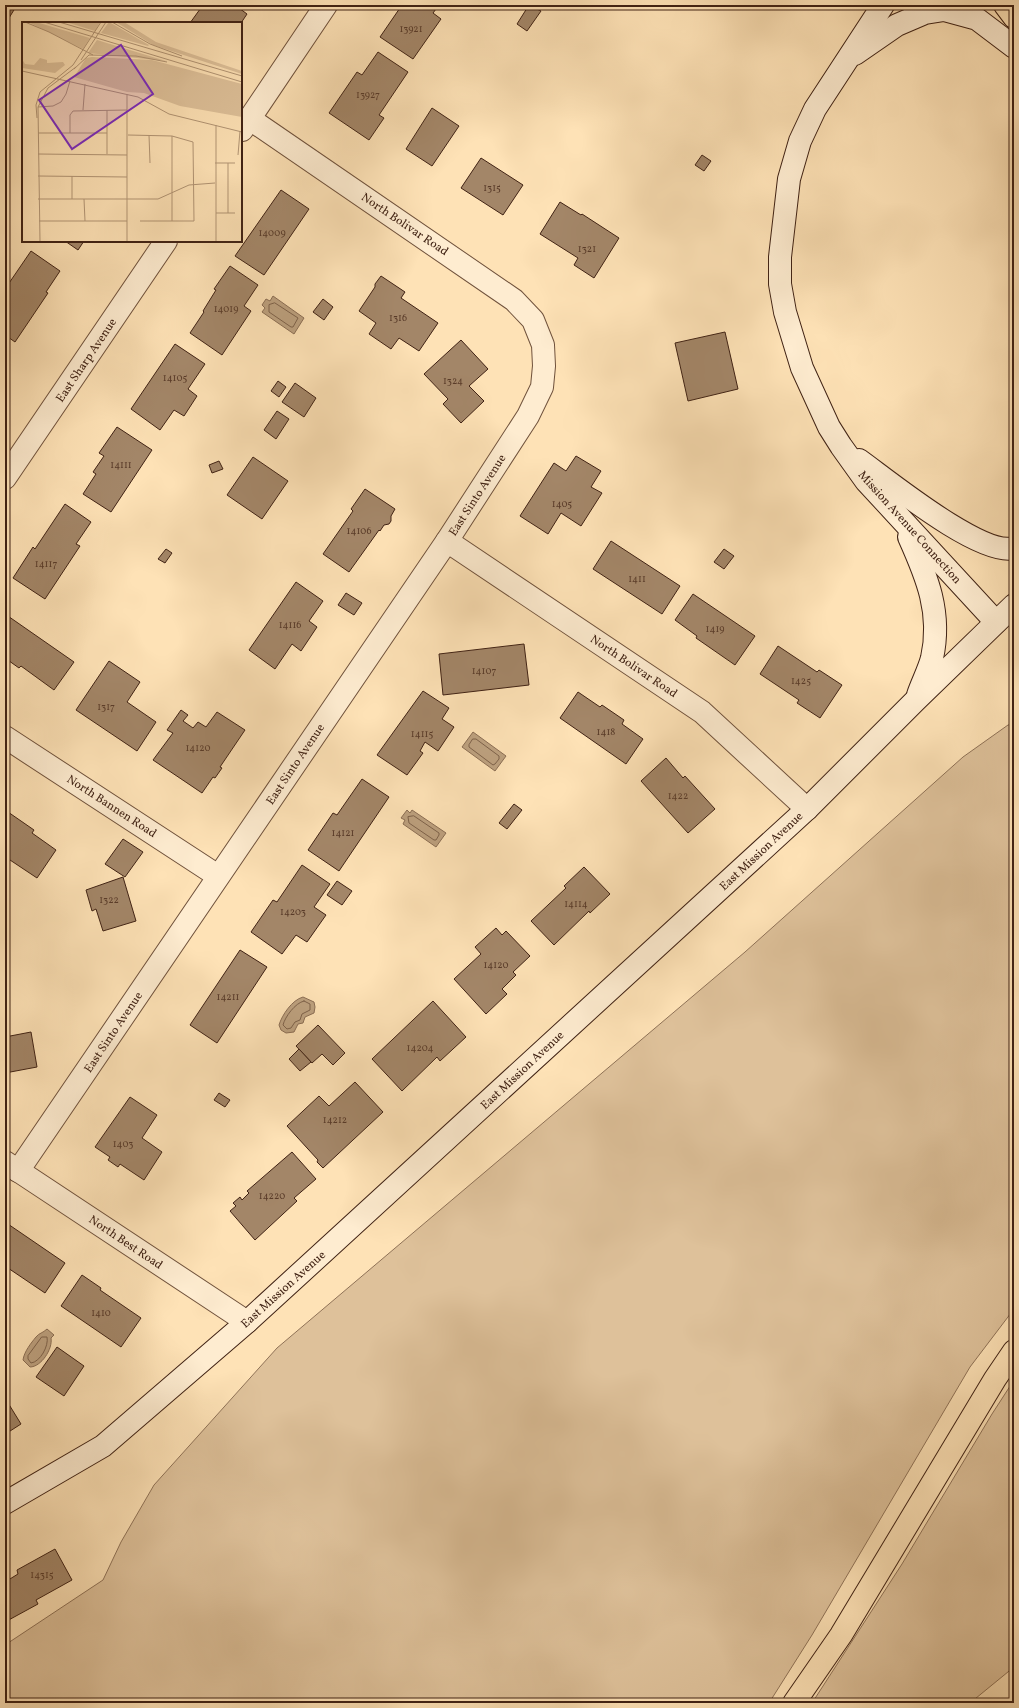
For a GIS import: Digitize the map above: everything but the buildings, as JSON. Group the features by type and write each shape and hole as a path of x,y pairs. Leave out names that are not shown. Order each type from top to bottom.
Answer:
{"main road":[{"path":"1005,5 1014,17"},
{"path":"794,1703 841,1635 995,1379 1014,1351"}],"street":[{"path":"245,125 326,5"},
{"name":"Mission Avenue Connection","path":"883,5 815,109 800,141 789,179 780,256 780,277 785,312 802,368 829,427 841,446 866,481 996,622"},
{"path":"846,61 897,25 925,13 944,10 977,19 1014,47"},
{"name":"North Bolivar Road","path":"245,125 514,300 533,320 543,345"},
{"name":"East Sharp Avenue","path":"5,478 165,242"},
{"name":"East Sinto Avenue","path":"12,1166 218,876 447,540 528,416 542,387 544,366 543,345"},
{"path":"841,446 928,510 967,536 994,546 1010,549 1014,548"},
{"path":"902,520 925,571 935,607 935,632 932,658 916,700"},
{"name":"North Bolivar Road","path":"447,540 702,712 807,809"},
{"name":"East Mission Avenue","path":"5,1503 103,1446 247,1322 807,809 1014,605"},
{"name":"North Bannen Road","path":"5,737 218,876"},
{"name":"North Best Road","path":"12,1166 247,1322"}],"shaded area":[{"path":"1014,724 1014,1309 970,1367 812,1635 769,1703 5,1703 5,1645 103,1580 121,1542 154,1485 277,1348 745,952 963,757 1008,725"},
{"path":"1014,1380 1014,1667 970,1703 812,1703 902,1564"}],"water":[{"path":"273,296 304,318 294,334 262,312 265,308 262,305 266,299 270,301"},
{"path":"473,732 506,756 495,771 462,747"},
{"path":"407,810 410,813 412,810 446,833 436,847 403,824 405,820 401,818"},
{"path":"303,997 314,1002 314,1013 305,1017 303,1023 298,1024 294,1032 286,1033 281,1030 279,1025 280,1021 291,1005"},
{"path":"47,1329 54,1335 51,1338 48,1352 42,1361 30,1367 23,1360 25,1354 37,1336"}]}
